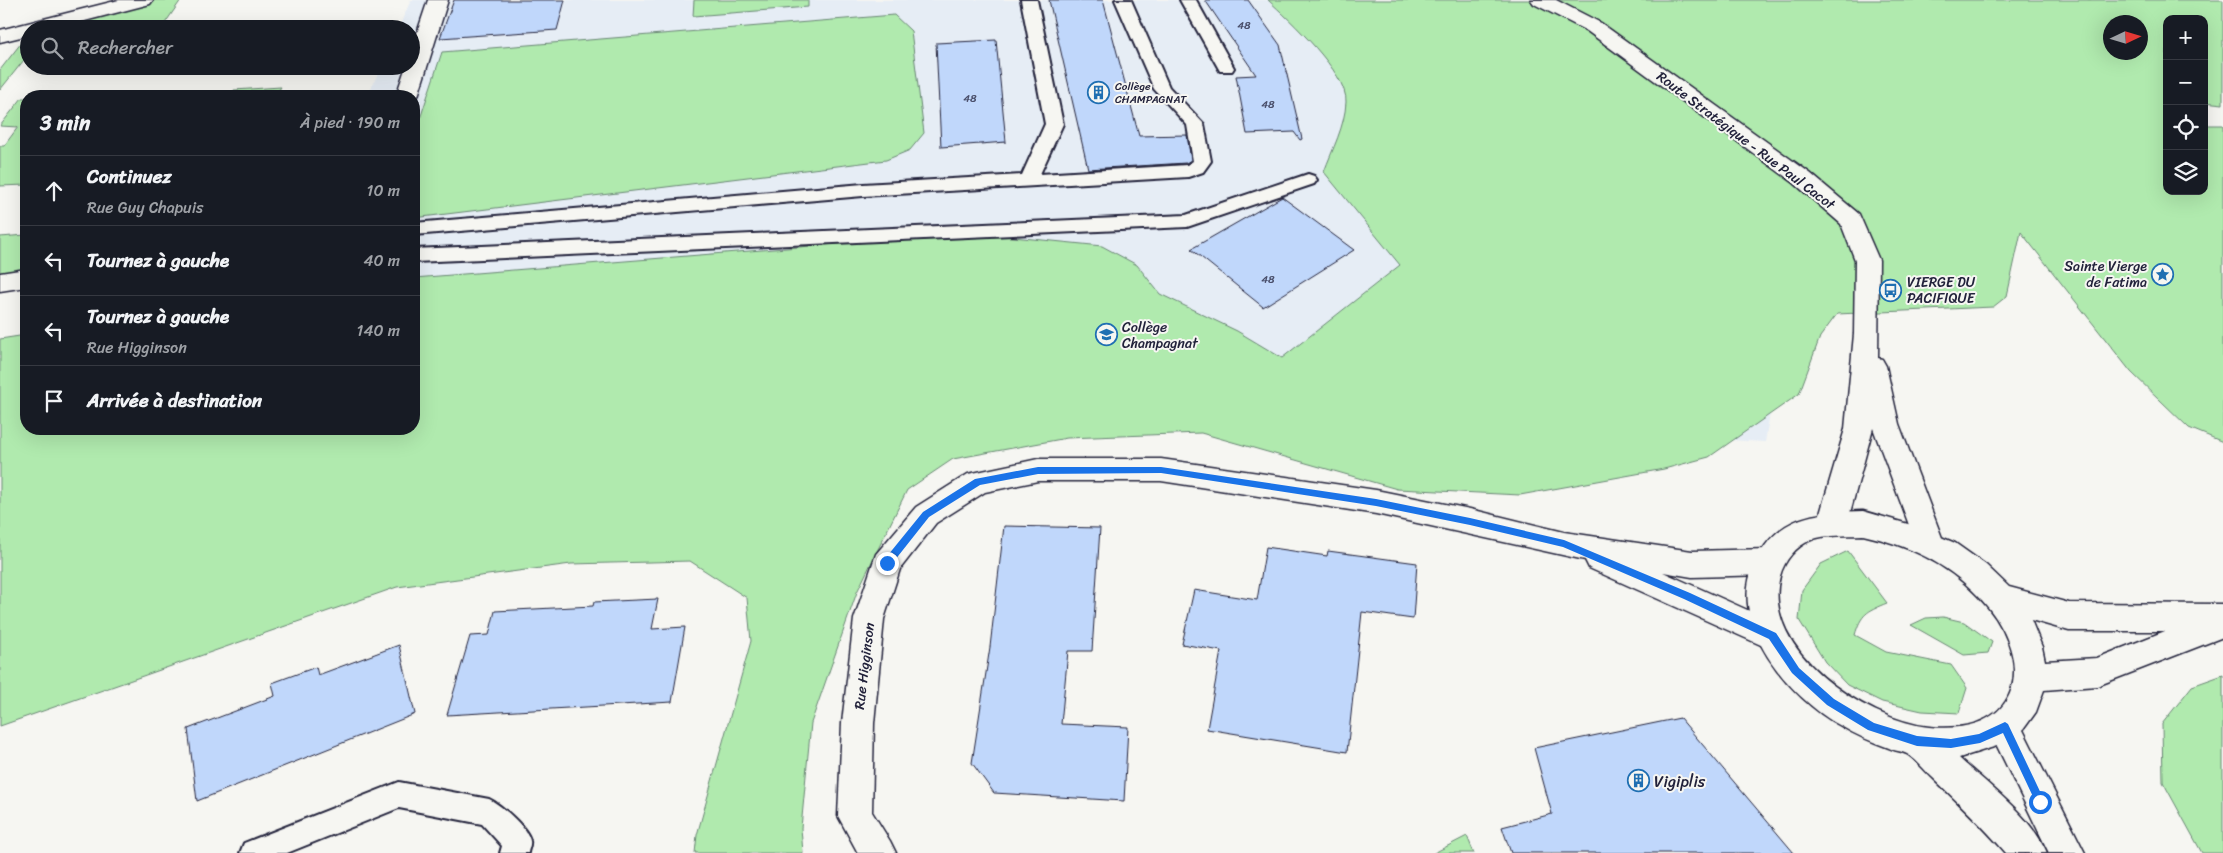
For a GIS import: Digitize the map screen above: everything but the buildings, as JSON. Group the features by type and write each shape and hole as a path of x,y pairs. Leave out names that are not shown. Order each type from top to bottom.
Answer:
{"street":[{"path":"64,20 143,0"},
{"path":"420,56 438,0"},
{"name":"Route Stratégique - Rue Paul Cacot","path":"1540,0 1594,27 1802,178 1851,220 1867,260 1867,334 1860,429 1832,524"},
{"path":"0,36 20,31"},
{"path":"409,90 414,75"},
{"path":"0,282 20,279"},
{"name":"Route Stratégique - Rue Paul Cacot","path":"1867,334 1885,424 1929,543"},
{"name":"Rue Higginson","path":"878,853 856,816 858,723 869,620 887,563 926,515 978,482 1038,470 1161,470 1376,502 1470,521 1564,544 1692,564 1769,562"},
{"path":"1832,524 1871,525 1896,530 1929,543 1967,567 1999,598 2017,624 2028,651 2031,677 2024,706 2005,727 1980,739 1951,744 1917,741 1872,726 1830,702 1795,670 1772,636 1763,609 1762,584 1769,562 1783,543 1805,530 1832,524"},
{"name":"Rue Higginson","path":"1564,544 1687,596 1772,636"},
{"path":"1999,598 2069,617 2223,618"},
{"path":"2031,677 2098,672 2223,622"},
{"path":"2005,727 2067,853"},
{"path":"1917,741 1998,817 2029,853"}],"lane":[{"path":"1028,181 1054,124 1029,0"},
{"path":"420,228 863,190 1188,171 1197,168 1202,161 1195,124 1162,89 1123,0"},
{"path":"1188,0 1226,68"},
{"path":"420,256 1187,221 1308,180"},
{"path":"254,853 399,796 489,812 517,842 514,853"}],"shaded area":[{"name":"Collège Champagnat","path":"411,0 1506,0 1780,356 1765,442 1249,414 1157,396 854,470 420,430 420,90 371,90 377,75 420,75 420,20 402,20"}],"green space":[{"path":"143,0 181,0 167,20 66,20"},
{"path":"694,0 808,0 808,7 693,16"},
{"path":"1268,0 2223,0 2223,104 2208,102 2208,15 2163,15 2163,195 2208,195 2208,125 2223,125 2223,442 2189,428 2131,372 2021,232 2007,296 1993,307 1837,314 1820,337 1799,394 1709,457 1664,469 1520,495 1397,489 1201,433 1067,438 953,459 907,490 857,592 811,723 801,828 803,853 695,853 697,835 751,641 747,598 690,561 571,564 397,587 0,726 0,339 20,336 20,435 420,435 420,278 973,233 1102,246 1137,265 1160,294 1237,331 1282,358 1400,265 1324,172 1338,138 1346,102 1344,90 1338,77 1316,48"},
{"path":"894,15 911,31 924,133 910,150 886,160 420,217 420,119 442,52"},
{"path":"20,44 20,65 0,90 0,70"},
{"path":"281,87 279,90 234,90"},
{"path":"20,101 20,185 0,186 0,146 4,146 18,127 0,126"},
{"path":"20,235 20,279 0,282 0,237"},
{"path":"1848,551 1887,603 1874,608 1862,618 1855,635 1886,652 1951,665 1967,688 1959,713 1922,711 1882,702 1847,685 1825,662 1799,620 1802,590 1821,564"},
{"path":"1943,617 1964,622 1992,642 1988,653 1964,655 1911,625 1926,618"},
{"path":"2223,675 2223,853 2202,853 2163,782 2162,724 2192,686"},
{"path":"1467,836 1474,853 1434,853"}],"place":[{"name":"Collège CHAMPAGNAT","path":"1099,92"},
{"name":"Sainte Vierge de Fatima","path":"2163,274"},
{"name":"VIERGE DU PACIFIQUE","path":"1891,290"},
{"name":"Collège Champagnat","path":"1106,335"},
{"name":"Vigiplis","path":"1638,781"}],"route":[{"path":"887,563 926,515 978,482 1038,470 1161,470 1376,502 1470,521 1564,544 1687,596 1772,636 1795,670 1830,702 1872,726 1917,741 1951,744 1980,739 2005,727 2040,802"}]}
